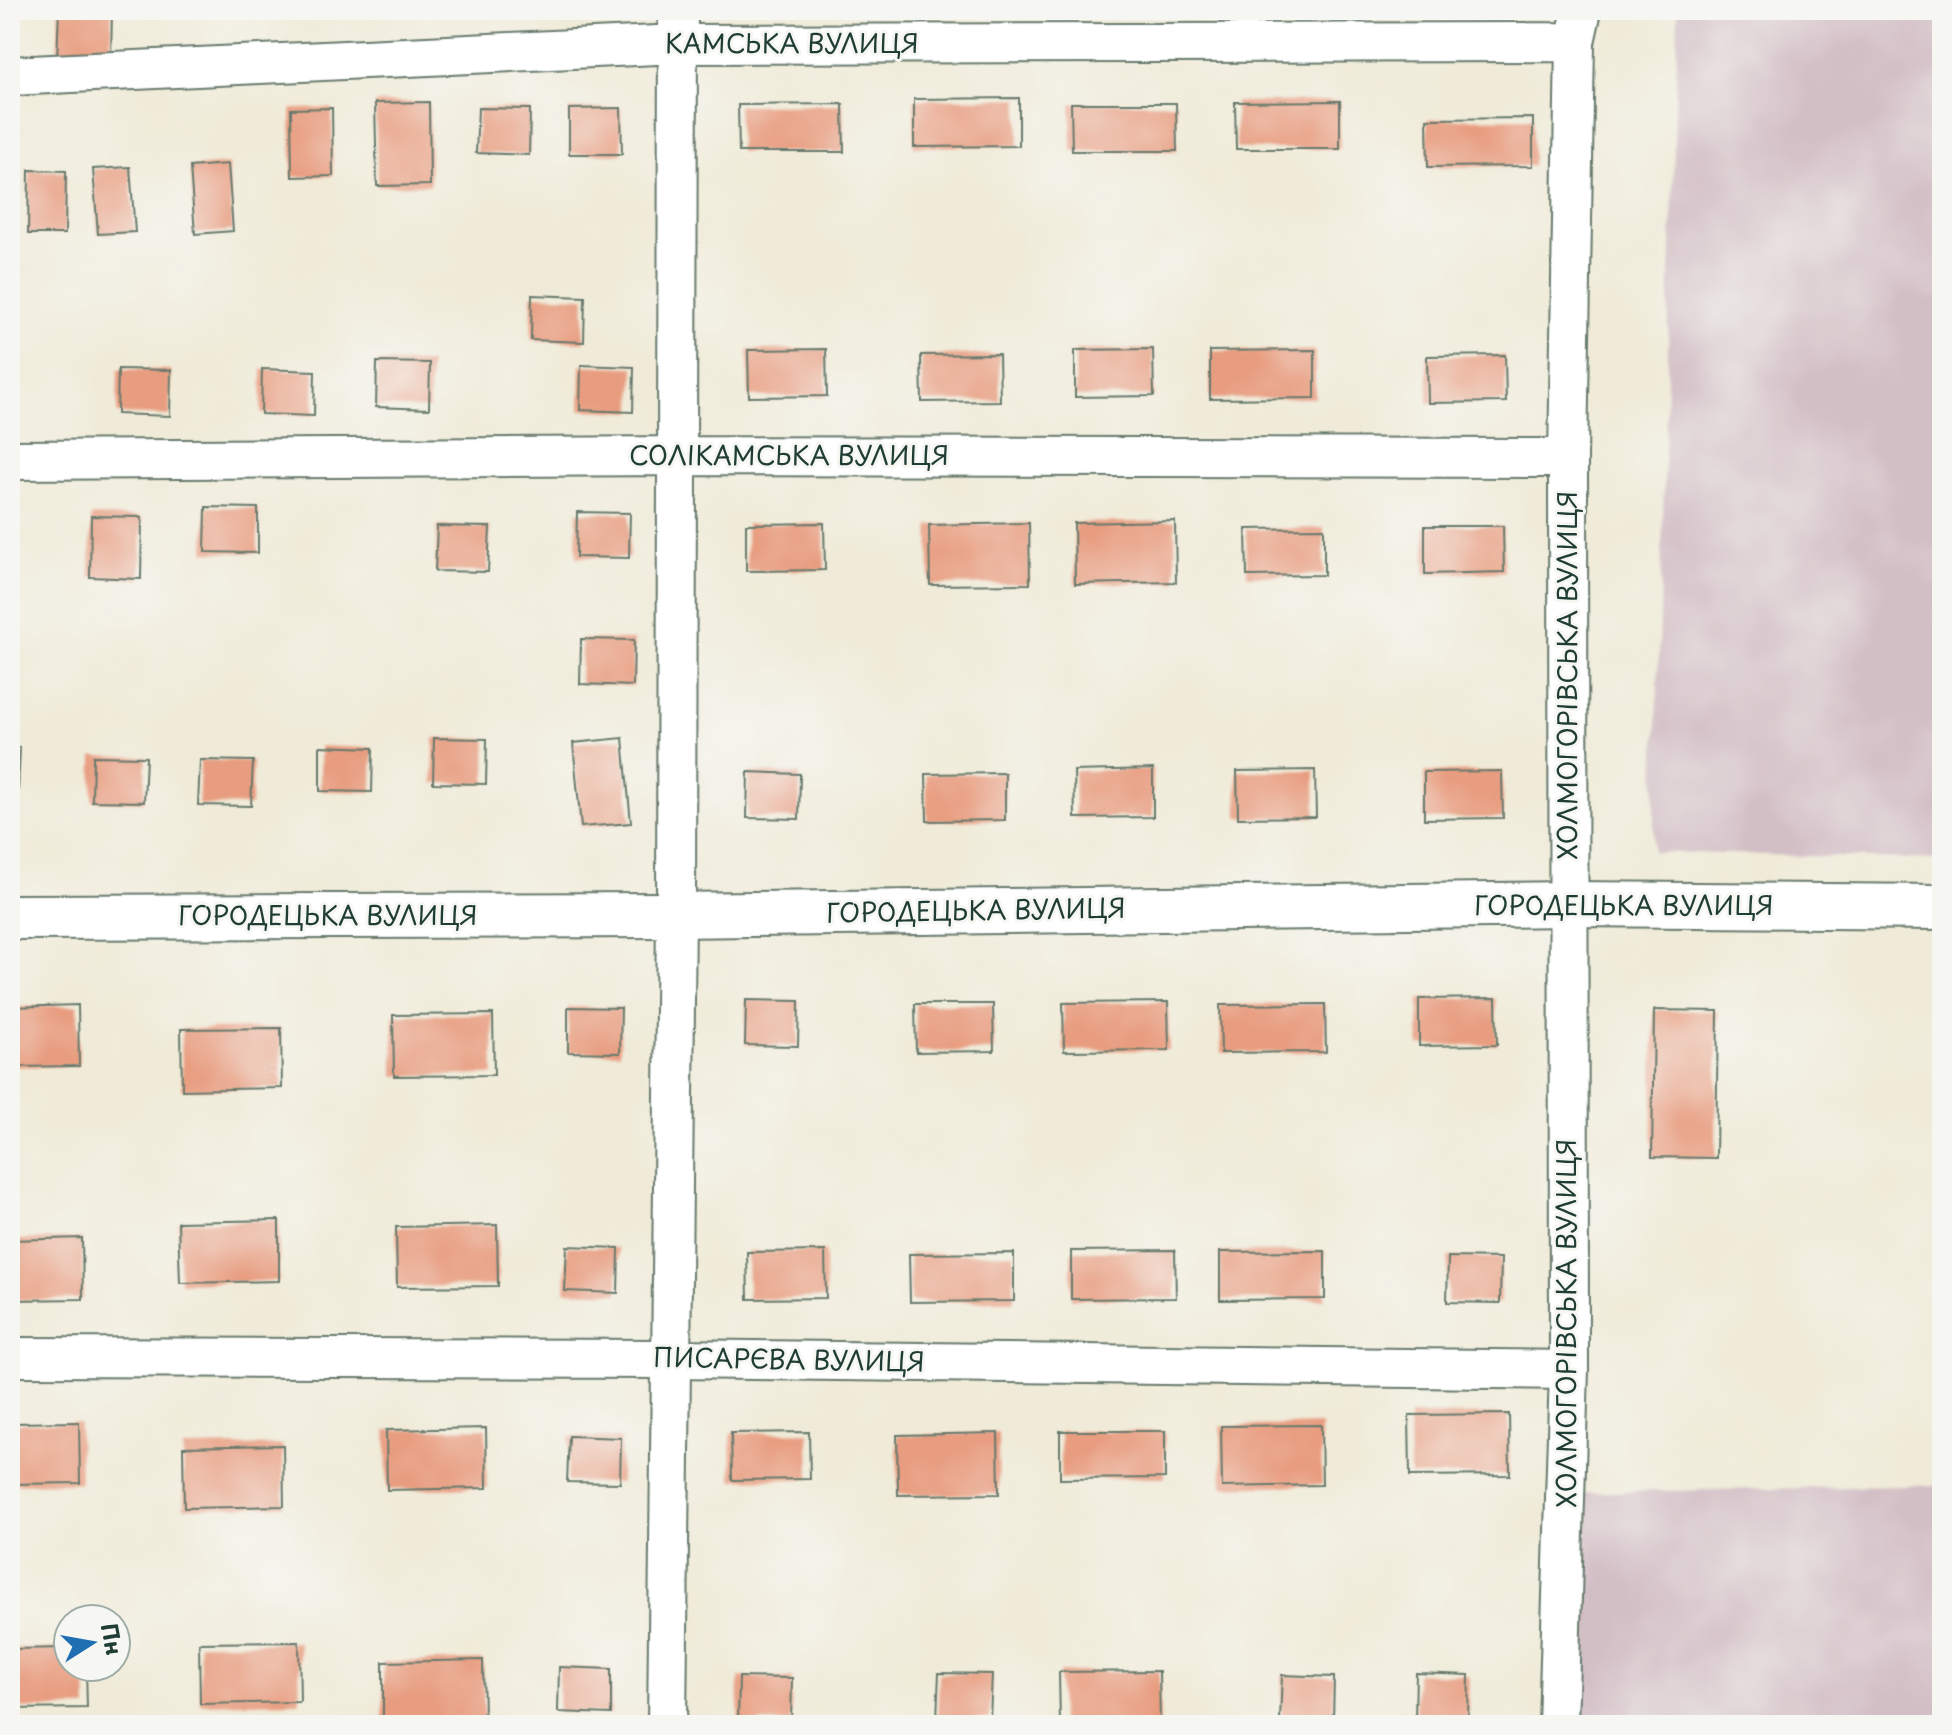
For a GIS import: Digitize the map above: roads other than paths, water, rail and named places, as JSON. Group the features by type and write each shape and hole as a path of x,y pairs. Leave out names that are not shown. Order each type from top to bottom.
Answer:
{"main road":[{"name":"ГОРОДЕЦЬКА ВУЛИЦЯ","path":"10,917 676,915 1568,904 1942,907"}],"street":[{"name":"КАМСЬКА ВУЛИЦЯ","path":"10,76 678,27 1578,26"},
{"name":"ХОЛМОГОРІВСЬКА ВУЛИЦЯ","path":"1558,1725 1569,1370 1568,458 1578,26"},
{"path":"667,1725 673,1359 679,456 678,27"},
{"name":"СОЛІКАМСЬКА ВУЛИЦЯ","path":"10,460 679,456 1568,458"},
{"name":"ПИСАРЄВА ВУЛИЦЯ","path":"10,1357 673,1359 1569,1370"}]}
